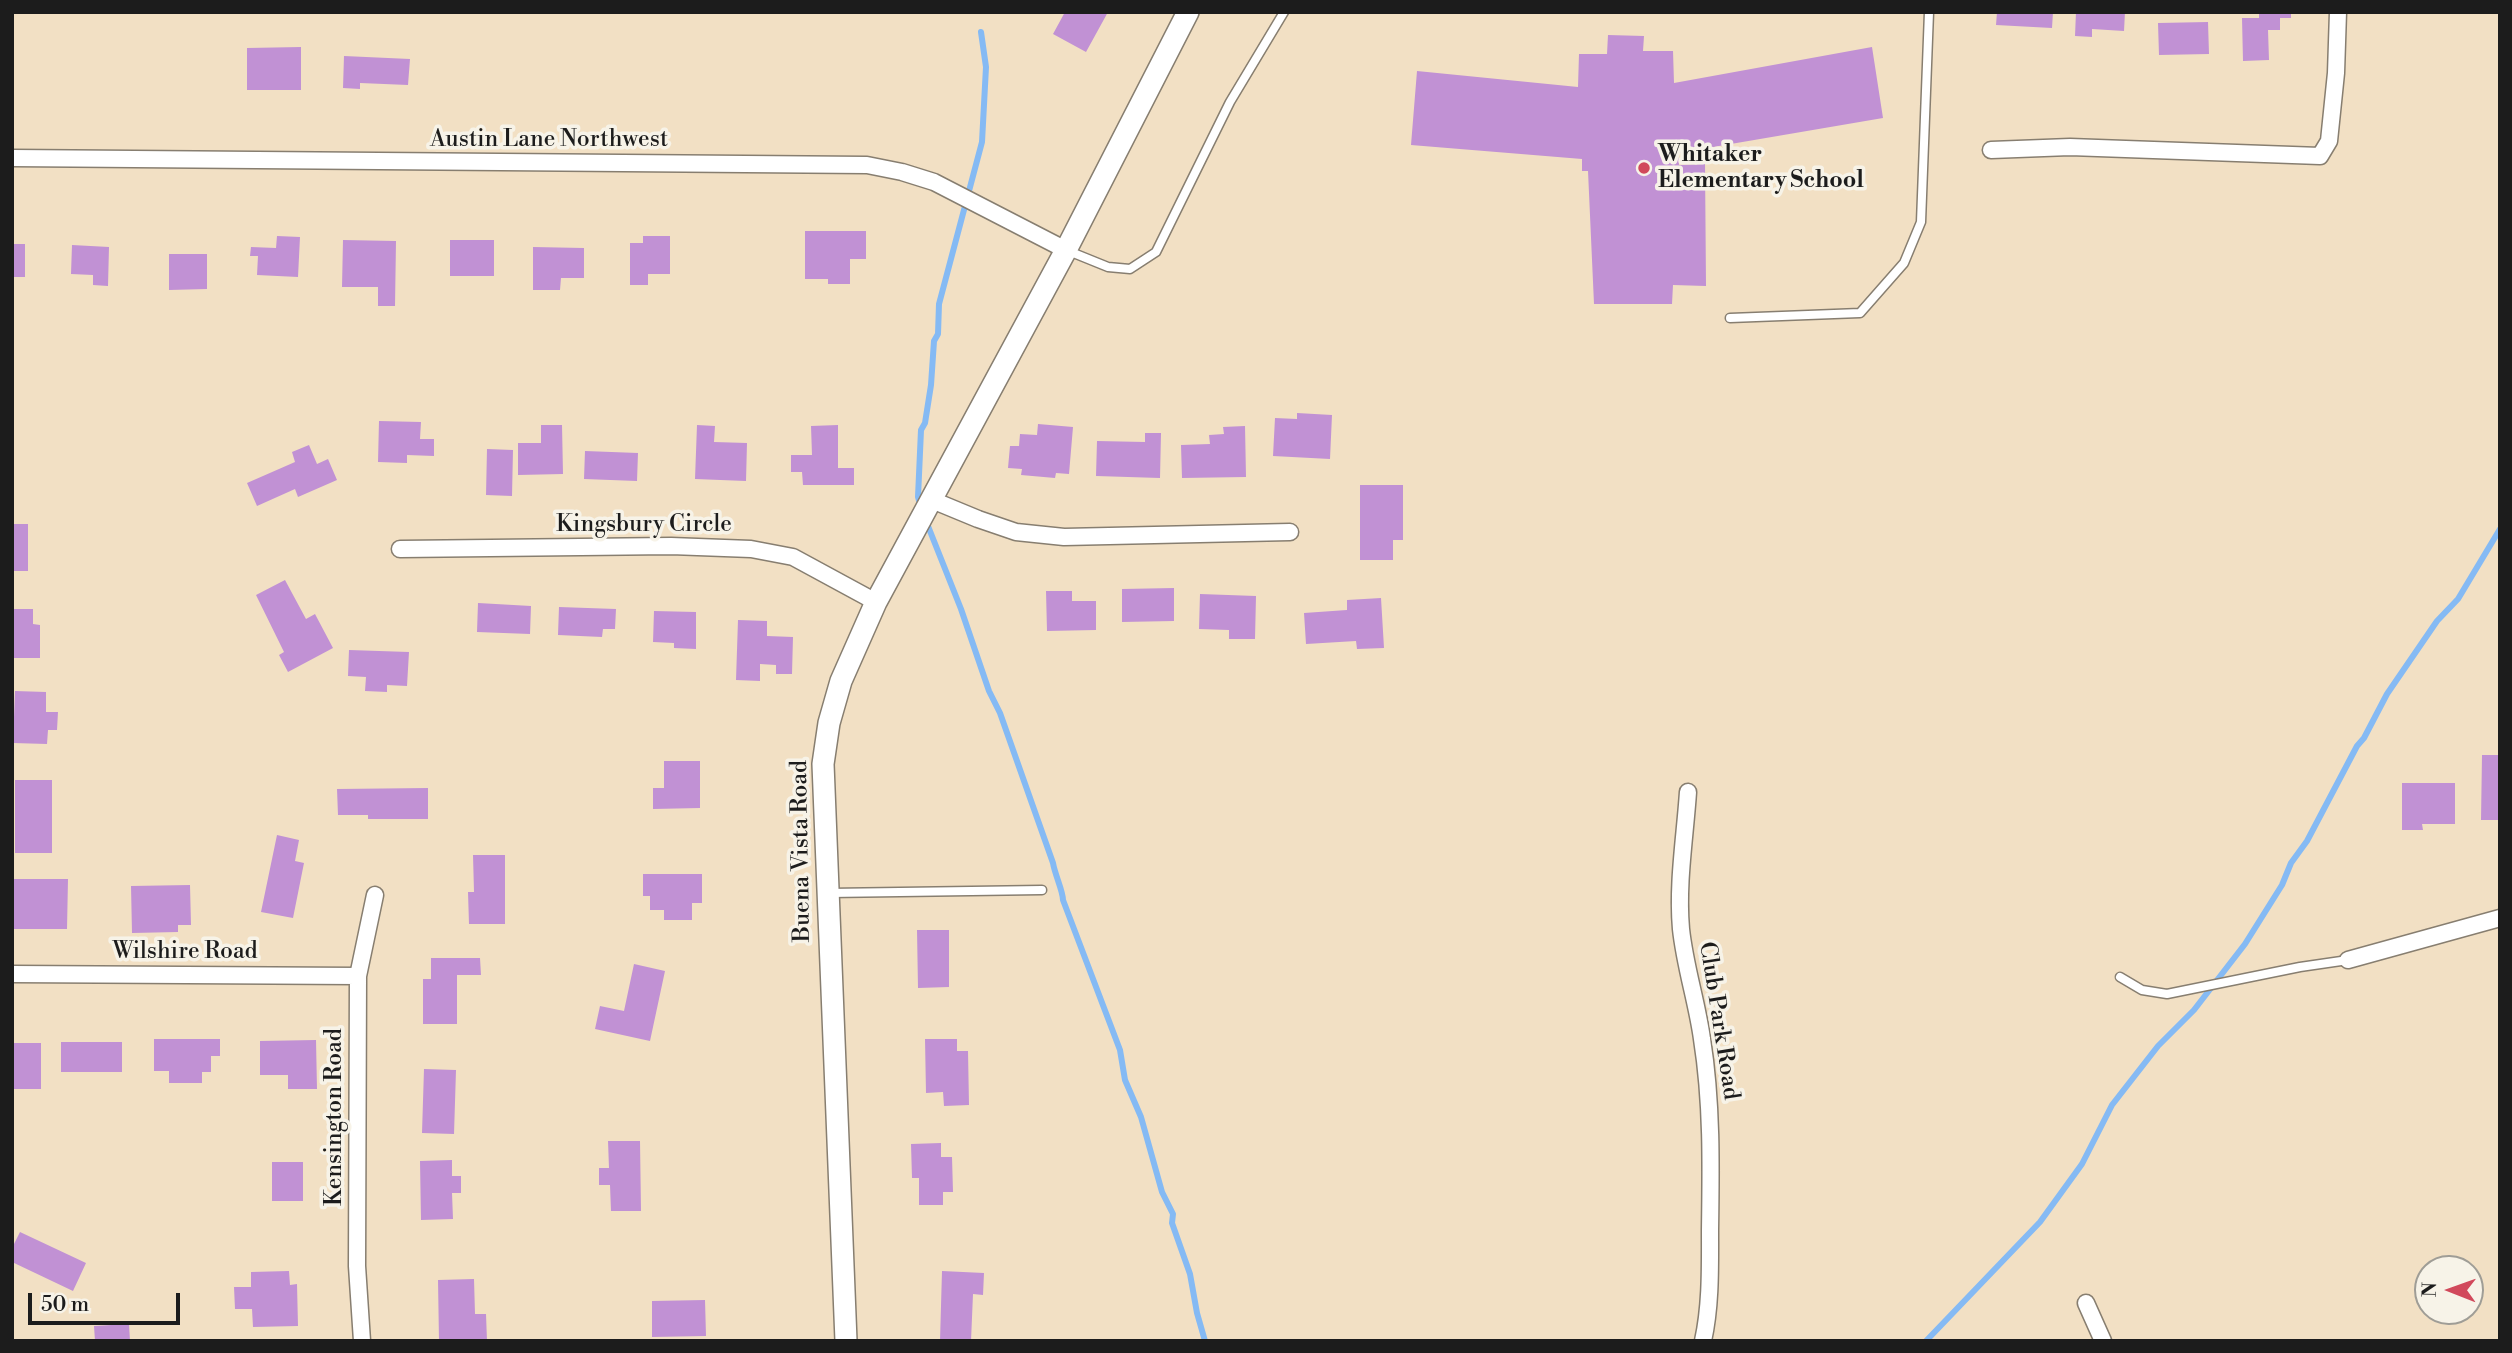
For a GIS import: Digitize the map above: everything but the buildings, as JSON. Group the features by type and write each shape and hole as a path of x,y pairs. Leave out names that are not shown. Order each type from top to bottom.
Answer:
{"street":[{"name":"Buena Vista Road","path":"846,1341 823,764 829,723 841,681 876,602 1066,250 1188,12"},
{"path":"1991,150 2070,147 2320,156 2329,141 2336,73 2338,12"},
{"name":"Austin Lane Northwest","path":"12,158 867,165 934,182 1066,250"},
{"path":"932,500 1016,532 1064,537 1290,533"},
{"name":"Kingsbury Circle","path":"400,549 671,546 751,549 793,557 876,602"},
{"name":"Club Park Road","path":"1688,792 1681,881 1681,927 1702,1037 1708,1083 1711,1147 1709,1278 1703,1341"},
{"name":"Kensington Road","path":"362,1341 358,1266 358,976 375,895"},
{"path":"2348,960 2500,918"},
{"name":"Wilshire Road","path":"12,974 358,976"},
{"path":"2086,1303 2103,1341"}],"lane":[{"path":"1066,250 1108,267 1129,269 1156,253 1230,102 1284,12"},
{"path":"1730,318 1860,313 1904,263 1921,222 1929,12"},
{"path":"828,893 1042,890"},
{"path":"2120,977 2142,990 2167,995 2300,967 2348,960"}],"waterway":[{"path":"921,508 918,497 921,430 925,423 931,385 939,304 982,142 986,67 981,32"},
{"path":"926,521 961,609 989,691 1000,713 1053,863 1063,900 1120,1050 1125,1080 1141,1117 1162,1192 1173,1214 1172,1223 1190,1274 1205,1341"},
{"path":"1926,1341 2040,1222 2082,1164 2112,1105 2158,1046 2194,1010 2245,944 2282,885 2291,863 2307,841 2387,694 2437,621 2458,599 2500,529"}],"place":[{"name":"Whitaker Elementary School","path":"1644,168"}]}
